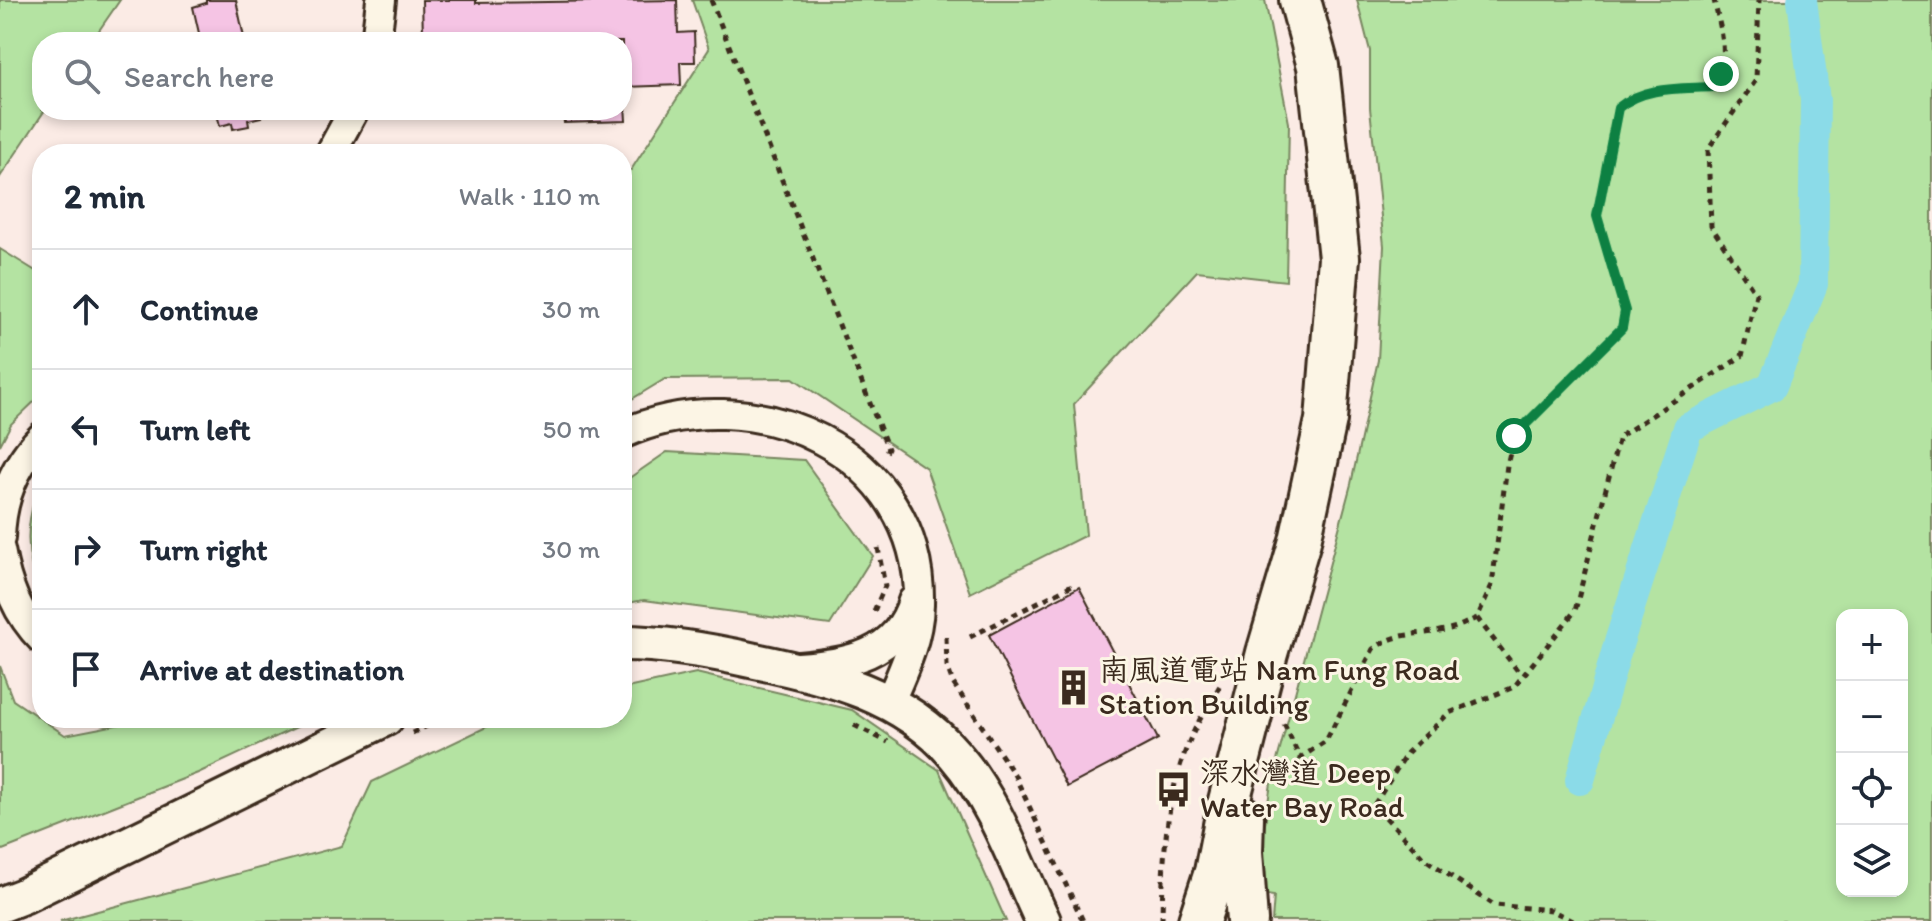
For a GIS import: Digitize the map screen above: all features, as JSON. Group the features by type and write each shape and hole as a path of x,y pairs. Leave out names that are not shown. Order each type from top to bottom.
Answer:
{"main road":[{"path":"1199,921 1215,872 1267,653 1300,541 1326,420 1339,258 1318,66 1300,0"},
{"path":"1246,738 1242,852 1247,921"},
{"path":"1215,872 1215,921"}],"street":[{"path":"377,32 381,0"},
{"path":"335,144 349,120"},
{"path":"632,430 664,419 718,412 769,418 811,434 850,459 885,494 908,536 918,582 916,630 889,703"},
{"path":"0,538 10,484 32,449"},
{"path":"0,550 10,592 32,627"},
{"path":"790,668 853,660 883,645 911,608 918,582"},
{"path":"632,644 702,650 835,679 889,703 917,720 939,738 973,779 1043,921"},
{"path":"0,905 366,728"}],"path":[{"path":"711,0 888,449"},
{"path":"1279,711 1300,758 1326,741 1373,649 1387,639 1409,632 1452,628 1477,618 1492,585 1507,465 1514,436 1622,328 1625,311 1597,216 1618,108 1630,98 1645,93 1712,87 1724,67 1722,35 1714,0"},
{"path":"1573,921 1551,910 1494,905 1425,859 1374,805 1407,753 1449,713 1514,687 1575,611 1619,437 1742,356 1756,294 1711,226 1708,149 1756,80 1759,0"},
{"path":"863,620 874,611 885,586 875,537"},
{"path":"970,637 1074,584"},
{"path":"1477,618 1521,675"},
{"path":"1162,921 1163,851 1176,780 1194,731 1229,669"},
{"path":"845,720 893,745"}],"green space":[{"path":"0,0 120,0 98,32 32,32 32,120 38,120 0,177"},
{"path":"692,0 1265,0 1289,123 1286,281 1197,271 1074,404 1086,535 970,593 926,468 793,378 665,379 632,399 632,168 709,49"},
{"path":"1357,0 1932,0 1932,921 1272,921 1274,896 1260,890 1262,844 1271,783 1351,484 1378,360 1384,246 1370,108 1370,51"},
{"path":"0,249 32,269 32,404 11,424 0,445"},
{"path":"667,452 804,460 873,556 830,625 644,600 632,602 632,476"},
{"path":"32,509 32,565 28,537"},
{"path":"0,666 13,700 32,713 32,728 55,728 65,735 101,728 295,728 198,773 0,851"},
{"path":"696,673 852,710 939,770 1006,921 60,921 342,846 372,782 484,728 632,728 632,687"}],"building":[{"path":"206,0 236,0 243,32 199,32 193,7 206,3"},
{"path":"422,0 476,0 476,3 677,0 678,33 694,32 695,62 680,62 681,85 632,87 632,32 423,32"},
{"path":"218,120 248,120 249,126 233,129 232,123 220,126"},
{"path":"564,120 626,121 564,123"},
{"name":"南風道電站 Nam Fung Road Station Building","path":"1079,587 1158,739 1067,787 989,635"}],"waterway":[{"path":"1580,780 1619,642 1688,428 1772,386 1813,284 1815,100 1802,0"}],"place":[{"name":"南風道電站 Nam Fung Road Station Building","path":"1073,687"},
{"name":"深水灣道 Deep Water Bay Road","path":"1174,790"}],"route":[{"path":"1514,436 1622,328 1625,311 1597,216 1618,108 1630,98 1645,93 1712,87 1721,74"}]}
